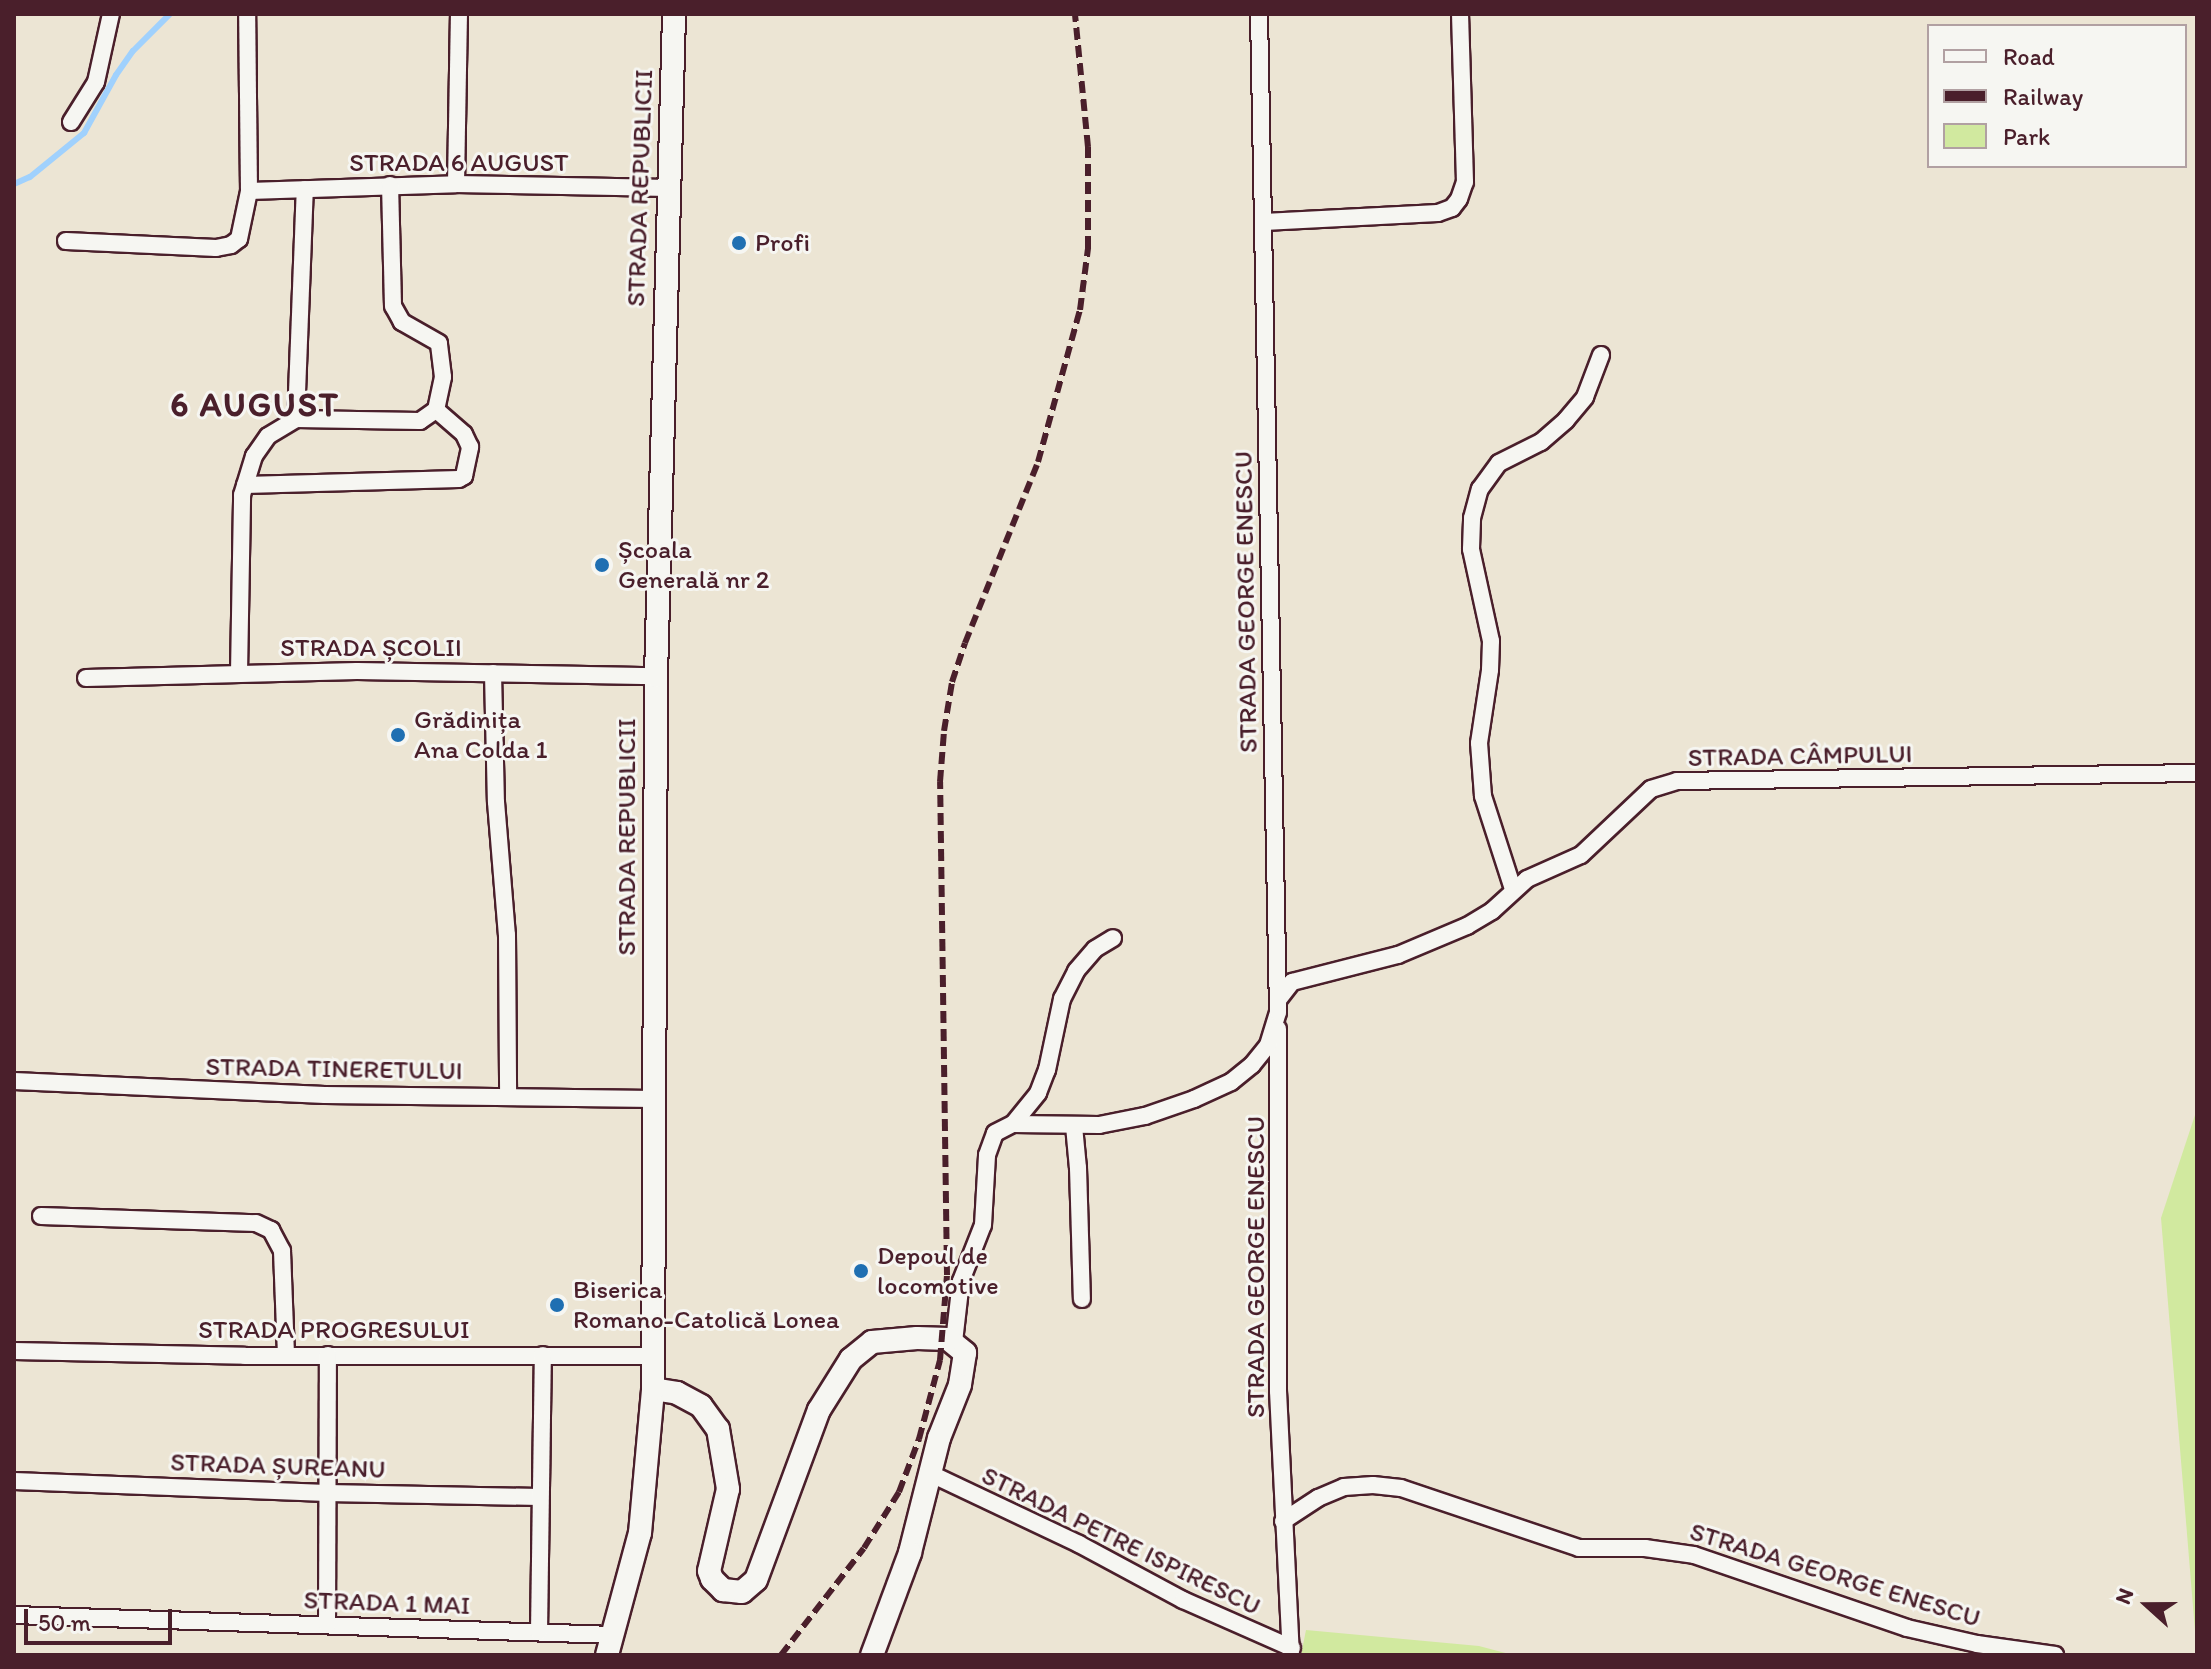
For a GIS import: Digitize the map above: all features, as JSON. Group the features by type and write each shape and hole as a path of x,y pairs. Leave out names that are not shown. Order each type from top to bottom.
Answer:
{"street":[{"path":"71,122 96,82 111,14"},
{"path":"66,241 231,245 239,239 245,224 249,191 247,14"},
{"path":"456,184 459,14"},
{"name":"STRADA REPUBLICII","path":"611,1645 645,1499 653,1389 656,676 674,14"},
{"name":"STRADA GEORGE ENESCU","path":"1259,14 1278,1006 1278,1391 1291,1652"},
{"path":"1264,222 1438,213 1452,208 1465,182 1460,14"},
{"name":"STRADA 6 AUGUST","path":"249,191 456,184 669,188"},
{"path":"239,673 240,528 245,485 254,456 268,436 296,419 420,421 436,410 443,377 439,343 402,322 393,306 390,185"},
{"path":"296,419 305,189"},
{"path":"1513,889 1483,796 1479,743 1491,641 1471,549 1472,518 1480,489 1499,463 1541,442 1576,409 1585,397 1601,355"},
{"path":"245,485 459,479 464,476 470,447 464,434 436,410"},
{"name":"STRADA ȘCOLII","path":"86,678 239,673 656,676"},
{"path":"493,673 496,802 507,935 508,1097"},
{"name":"STRADA CÂMPULUI","path":"1278,1006 1292,982 1398,955 1451,934 1492,911 1513,889 1581,855 1651,789 1677,781 2197,773"},
{"path":"1013,1124 1038,1093 1047,1070 1062,999 1076,971 1095,949 1113,938"},
{"path":"954,1342 961,1281 983,1225 989,1142 998,1130 1013,1124 1074,1126 1145,1116 1231,1082 1268,1045 1278,1006"},
{"name":"STRADA TINERETULUI","path":"14,1081 325,1095 654,1099"},
{"path":"1074,1126 1082,1299"},
{"path":"41,1216 256,1223 271,1230 282,1251 286,1355"},
{"path":"653,1389 677,1393 701,1406 718,1429 728,1489 709,1571 723,1590 742,1592 756,1580 819,1410 851,1359 872,1342 942,1338 954,1342 965,1353 965,1367 910,1553 872,1655"},
{"name":"STRADA PROGRESULUI","path":"14,1351 654,1356"},
{"path":"327,1625 328,1355"},
{"path":"539,1632 543,1355"},
{"name":"STRADA PETRE ISPIRESCU","path":"931,1474 1291,1652"},
{"name":"STRADA ȘUREANU","path":"14,1481 327,1493 540,1497"},
{"name":"STRADA GEORGE ENESCU","path":"1283,1521 1318,1498 1344,1487 1373,1485 1401,1488 1569,1545 1645,1548 1694,1555 1907,1628 1977,1644 2055,1655"},
{"name":"STRADA 1 MAI","path":"14,1615 539,1632 611,1645"}],"green space":[{"path":"2197,1109 2197,1655 2161,1218"},
{"path":"1306,1630 1479,1646 1513,1655 1301,1655"}],"waterway":[{"path":"14,184 30,177 84,133 133,51 170,14"}],"railway":[{"path":"781,1655 864,1548 899,1492 919,1439 940,1360 947,1275 940,782 944,731 952,682 1038,462 1080,310 1088,248 1088,147 1075,14"}],"place":[{"name":"Profi","path":"739,243"},
{"name":"Școala Generală nr 2","path":"602,565"},
{"name":"Grădinița Ana Colda 1","path":"398,735"},
{"name":"Depoul de locomotive","path":"861,1271"},
{"name":"Biserica Romano-Catolică Lonea","path":"557,1305"}],"district":[{"name":"6 AUGUST","path":"255,405"}]}
